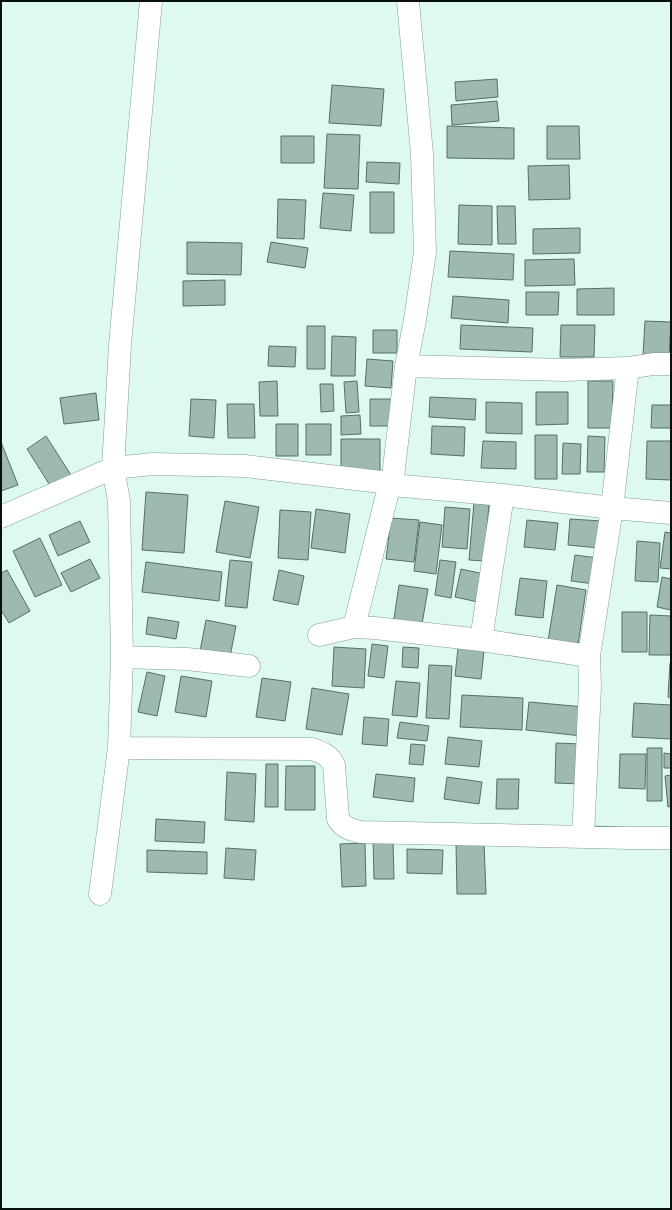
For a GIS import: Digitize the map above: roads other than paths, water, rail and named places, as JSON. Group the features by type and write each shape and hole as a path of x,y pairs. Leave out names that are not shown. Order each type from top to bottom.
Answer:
{"street":[{"path":"100,894 119,748 122,657 119,501 113,468 120,345 150,1"},
{"path":"354,626 391,484 406,366 415,320 425,252 422,154 408,1"},
{"path":"406,366 564,370 628,368 654,364 671,364"},
{"path":"583,837 590,687 589,656 612,508 628,368"},
{"path":"1,517 113,468 153,464 245,466 391,484 671,513"},
{"path":"481,640 503,495"},
{"path":"319,635 354,626 481,640 589,656"},
{"path":"122,657 186,659 249,666"},
{"path":"119,748 312,749 331,758 334,765 338,819 342,825 361,832 671,838"}]}
